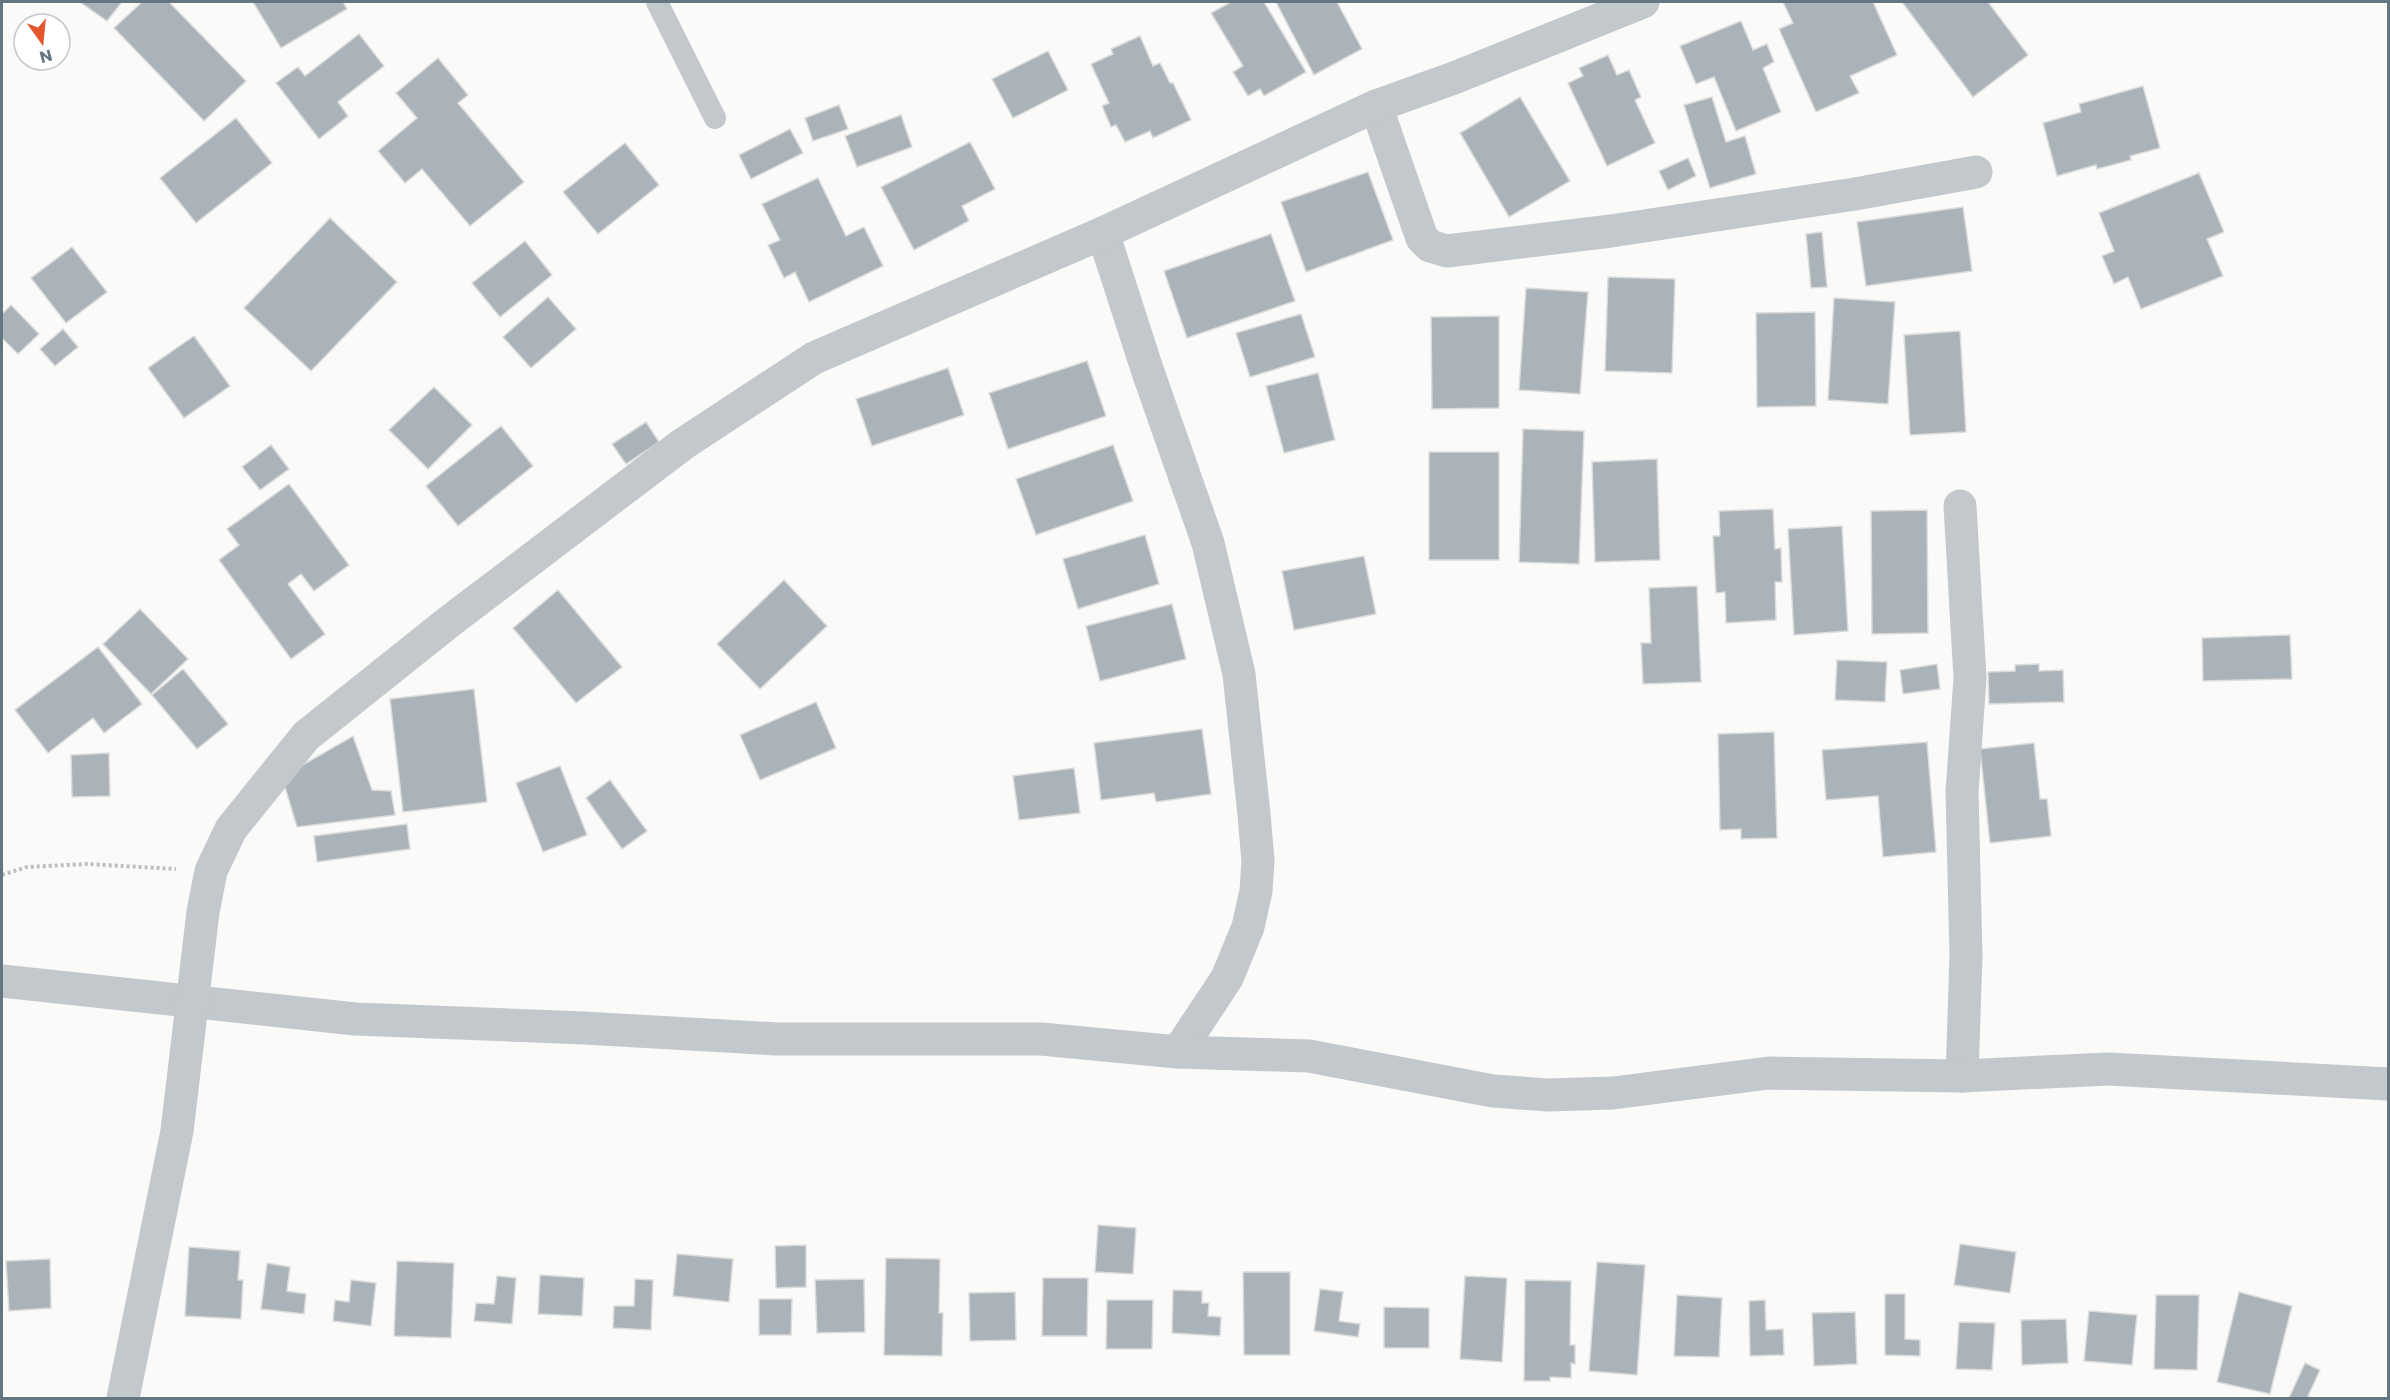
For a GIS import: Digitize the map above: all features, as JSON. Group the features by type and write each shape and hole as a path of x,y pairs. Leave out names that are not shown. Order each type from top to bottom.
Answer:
{"street":[{"path":"123,1398 177,1131 203,912 211,871 231,829 306,736 450,621 683,444 814,358 1103,233 1376,106 1643,2"},
{"path":"1376,106 1422,238 1430,246 1447,250 1611,231 1855,194 1976,172"},
{"path":"1103,233 1148,372 1208,543 1239,674 1254,814 1258,861 1256,891 1248,927 1227,978 1178,1052"},
{"path":"1960,506 1970,678 1962,792 1966,956 1962,1076"},
{"path":"2,981 355,1019 584,1028 777,1039 1041,1039 1178,1052 1309,1056 1493,1091 1548,1095 1613,1093 1768,1073 1962,1076 2108,1069 2388,1084"}],"lane":[{"path":"657,2 715,118"}],"path":[{"path":"2,875 27,867 87,864 211,871"}],"building":[{"path":"80,2 122,2 107,21"},
{"path":"142,2 169,2 246,81 204,121 114,28"},
{"path":"253,2 343,2 347,9 281,48"},
{"path":"1231,2 1264,2 1306,72 1264,96 1260,89 1248,96 1233,72 1243,66 1211,13"},
{"path":"1276,2 1337,2 1362,49 1314,75"},
{"path":"1783,2 1873,2 1897,55 1850,76 1859,93 1816,112 1779,29 1793,23"},
{"path":"1902,2 1988,2 2028,55 1973,97"},
{"path":"1741,21 1753,50 1767,44 1774,62 1763,68 1781,112 1736,131 1714,77 1696,84 1680,46"},
{"path":"359,34 384,66 338,102 348,116 319,139 276,83 298,67 305,76"},
{"path":"1140,36 1153,66 1160,63 1170,83 1173,83 1191,120 1153,138 1150,131 1125,142 1116,125 1111,127 1102,106 1109,103 1091,64 1113,54 1111,49"},
{"path":"1048,51 1068,90 1013,118 992,79"},
{"path":"1608,55 1617,75 1629,70 1641,97 1635,100 1655,143 1607,166 1568,83 1583,76 1579,68"},
{"path":"438,58 468,95 458,103 524,182 470,226 422,169 405,183 378,151 417,118 396,93"},
{"path":"2143,86 2160,148 2130,156 2131,160 2097,169 2096,165 2057,176 2043,123 2081,112 2079,104"},
{"path":"1520,97 1570,181 1509,217 1460,133"},
{"path":"1712,97 1726,142 1745,136 1756,174 1710,188 1684,105"},
{"path":"839,105 848,129 813,141 805,118"},
{"path":"901,115 912,147 857,167 845,136"},
{"path":"236,118 272,163 196,223 160,178"},
{"path":"790,129 803,153 751,179 739,155"},
{"path":"970,142 995,189 962,206 969,221 914,250 881,187"},
{"path":"625,143 659,185 598,234 563,192"},
{"path":"1688,158 1696,176 1668,190 1659,171"},
{"path":"1368,172 1393,240 1306,272 1281,202"},
{"path":"2199,173 2224,232 2207,239 2223,276 2141,309 2128,277 2114,284 2102,256 2114,251 2099,213"},
{"path":"818,178 846,236 864,227 883,266 809,302 795,272 784,278 768,245 780,240 762,204"},
{"path":"1963,207 1972,271 1866,286 1857,222"},
{"path":"330,218 397,282 311,371 244,308"},
{"path":"1822,232 1827,287 1811,288 1806,234"},
{"path":"1271,234 1295,301 1187,338 1164,271"},
{"path":"525,241 552,275 500,317 472,283"},
{"path":"72,247 107,292 66,323 31,278"},
{"path":"1608,277 1675,279 1672,373 1605,371"},
{"path":"1526,288 1588,292 1580,394 1519,390"},
{"path":"548,297 576,329 531,368 503,337"},
{"path":"1834,298 1895,302 1888,404 1828,400"},
{"path":"11,305 39,334 18,354 2,338 2,314"},
{"path":"1815,312 1816,406 1757,407 1756,313"},
{"path":"1301,314 1315,357 1250,377 1236,333"},
{"path":"1499,316 1499,408 1432,409 1431,317"},
{"path":"63,329 78,347 55,366 40,349"},
{"path":"1960,331 1966,432 1910,435 1904,335"},
{"path":"194,336 230,386 184,418 148,368"},
{"path":"1087,361 1106,416 1008,449 989,393"},
{"path":"948,368 964,415 872,446 856,399"},
{"path":"1318,373 1335,440 1284,453 1266,386"},
{"path":"434,387 472,425 428,469 389,430"},
{"path":"646,422 659,442 626,464 612,444"},
{"path":"501,426 533,466 458,526 426,486"},
{"path":"1523,429 1584,431 1579,564 1519,562"},
{"path":"271,445 289,469 260,490 242,467"},
{"path":"1113,445 1133,501 1036,535 1016,479"},
{"path":"1429,452 1499,452 1499,560 1429,560"},
{"path":"1657,459 1660,560 1595,562 1592,462"},
{"path":"289,484 349,565 314,591 301,574 288,584 325,634 291,659 219,560 239,545 227,529"},
{"path":"1773,509 1775,549 1781,548 1782,582 1775,582 1776,620 1726,623 1725,592 1716,593 1713,536 1720,536 1719,511"},
{"path":"1927,510 1928,633 1872,634 1871,511"},
{"path":"1842,526 1848,631 1794,635 1788,529"},
{"path":"1145,535 1159,584 1078,609 1063,559"},
{"path":"1364,556 1376,614 1294,630 1282,571"},
{"path":"784,580 827,626 760,689 717,644"},
{"path":"1697,586 1701,682 1643,684 1641,643 1651,643 1649,588"},
{"path":"558,590 622,667 576,703 513,628"},
{"path":"1172,604 1186,659 1100,681 1086,626"},
{"path":"140,609 188,659 151,694 103,644"},
{"path":"2290,635 2292,679 2203,681 2202,638"},
{"path":"98,647 142,704 104,733 93,718 48,753 15,710"},
{"path":"1837,660 1887,662 1885,702 1835,700"},
{"path":"1937,664 1940,689 1903,694 1900,670"},
{"path":"2039,664 2039,671 2063,670 2064,702 1989,704 1988,672 2015,671 2015,665"},
{"path":"183,669 228,724 197,749 152,695"},
{"path":"474,689 487,802 403,812 390,699"},
{"path":"816,702 836,748 760,780 740,735"},
{"path":"1202,729 1211,794 1156,802 1154,793 1101,800 1094,743"},
{"path":"1774,732 1777,838 1741,839 1741,829 1720,830 1718,734"},
{"path":"353,736 372,790 391,791 395,815 297,827 282,777"},
{"path":"1927,742 1936,852 1883,857 1878,796 1826,800 1822,750"},
{"path":"2034,743 2040,799 2047,799 2051,836 1990,843 1980,749"},
{"path":"109,753 110,796 72,797 71,755"},
{"path":"560,766 587,835 543,852 516,783"},
{"path":"1074,768 1080,813 1019,820 1013,776"},
{"path":"610,780 647,831 622,849 586,798"},
{"path":"407,824 410,849 317,862 314,836"},
{"path":"1098,1225 1136,1228 1133,1274 1095,1272"},
{"path":"1960,1244 2016,1252 2010,1293 1954,1285"},
{"path":"806,1245 806,1287 776,1288 775,1246"},
{"path":"189,1247 240,1251 238,1280 243,1280 241,1319 185,1316"},
{"path":"677,1254 733,1259 729,1302 673,1296"},
{"path":"886,1258 940,1259 939,1313 943,1313 942,1356 884,1355"},
{"path":"50,1259 51,1308 9,1311 6,1261"},
{"path":"397,1261 454,1263 451,1338 394,1336"},
{"path":"1597,1262 1645,1265 1637,1375 1589,1371"},
{"path":"267,1263 290,1267 287,1291 306,1294 304,1314 261,1309"},
{"path":"1243,1272 1290,1272 1290,1355 1244,1355"},
{"path":"540,1275 584,1278 582,1316 538,1314"},
{"path":"497,1276 516,1278 512,1324 474,1321 476,1303 494,1304"},
{"path":"1465,1276 1507,1278 1502,1362 1460,1359"},
{"path":"1043,1278 1088,1278 1087,1336 1042,1336"},
{"path":"635,1279 653,1280 651,1330 613,1328 614,1306 634,1306"},
{"path":"864,1279 865,1332 817,1333 815,1280"},
{"path":"351,1280 376,1283 371,1326 333,1321 335,1300 349,1302"},
{"path":"1525,1280 1571,1281 1570,1345 1575,1345 1575,1364 1571,1363 1571,1378 1550,1377 1550,1381 1524,1381"},
{"path":"1320,1289 1343,1292 1339,1321 1360,1324 1358,1337 1314,1331"},
{"path":"1173,1290 1202,1291 1202,1303 1209,1303 1208,1316 1221,1317 1220,1336 1172,1333"},
{"path":"1015,1292 1016,1340 970,1341 969,1293"},
{"path":"2239,1292 2292,1306 2270,1394 2217,1382"},
{"path":"1885,1294 1905,1294 1905,1339 1920,1340 1920,1356 1885,1355"},
{"path":"1677,1295 1722,1298 1719,1357 1674,1356"},
{"path":"2156,1295 2199,1295 2197,1370 2154,1369"},
{"path":"759,1299 792,1299 791,1335 759,1335"},
{"path":"1107,1300 1153,1300 1152,1349 1106,1349"},
{"path":"1765,1300 1766,1330 1783,1329 1784,1355 1750,1356 1749,1301"},
{"path":"1384,1307 1429,1308 1429,1348 1384,1348"},
{"path":"2089,1311 2137,1315 2132,1365 2084,1361"},
{"path":"1855,1312 1857,1364 1814,1366 1812,1313"},
{"path":"2066,1319 2068,1363 2022,1365 2021,1320"},
{"path":"1959,1322 1995,1323 1992,1370 1956,1369"},
{"path":"2305,1363 2320,1370 2308,1396 2312,1398 2289,1398"}]}
